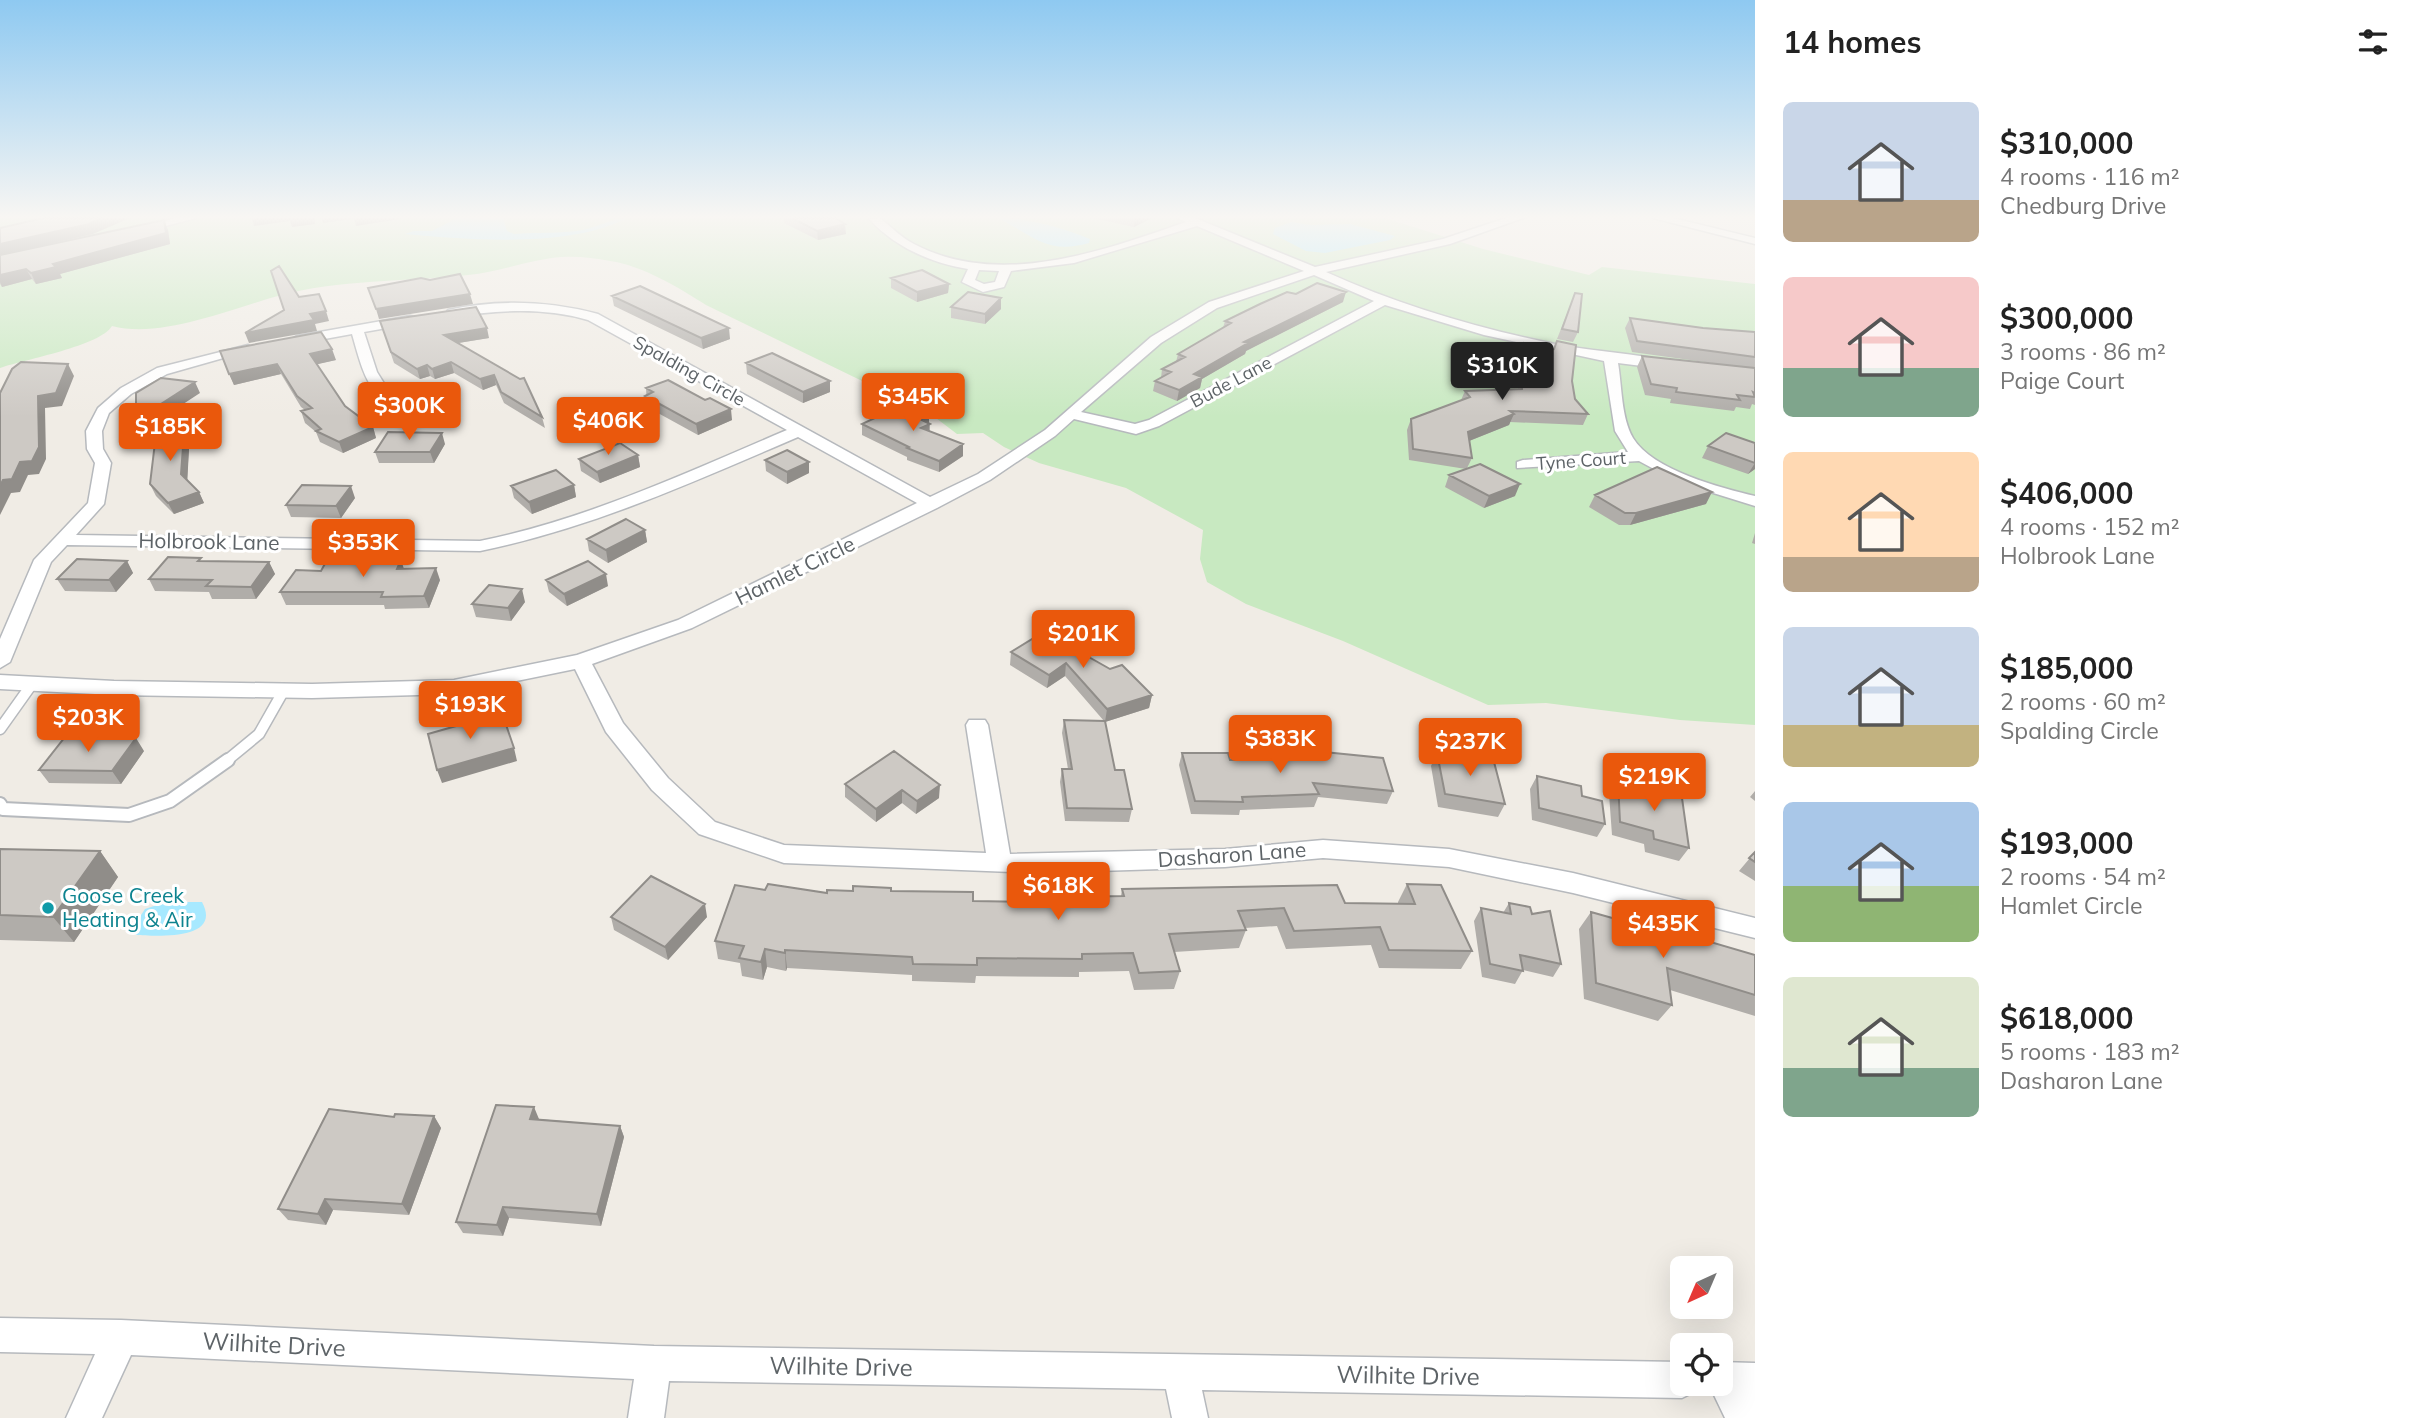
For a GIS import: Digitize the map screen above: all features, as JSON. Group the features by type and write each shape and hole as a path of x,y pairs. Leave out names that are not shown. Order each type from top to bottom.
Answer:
{"street":[{"path":"973,284 983,288 999,284"},
{"name":"Hamlet Circle","path":"0,682 284,690 454,687 581,661 685,624 984,477 1050,433 1117,371 1182,322 1213,305 1275,284"},
{"path":"1345,284 1384,301 1470,328 1611,359 1685,368"},
{"name":"Bude Lane","path":"1071,414 1136,429 1154,423 1384,301"},
{"name":"Spalding Circle","path":"0,662 43,560 96,504 103,463 95,449 94,430 103,411 126,391 162,371 270,345 433,316 511,304 542,305 581,313 931,505"},
{"path":"357,330 370,372 386,396 426,412"},
{"path":"1611,359 1625,437 1639,456 1686,479 1755,502"},
{"name":"Holbrook Lane","path":"61,540 480,546 528,538 573,523 798,431"},
{"name":"Tyne Court","path":"1523,465 1639,456"},
{"name":"Dasharon Lane","path":"581,661 614,727 660,784 707,828 784,854 1000,863 1225,858 1323,849 1449,858 1573,883 1755,928"},
{"path":"977,725 1000,863"},
{"name":"Wilhite Drive","path":"0,1335 121,1338 654,1363 1181,1374 1670,1380"},
{"path":"84,1418 121,1338"},
{"path":"646,1418 654,1363"},
{"path":"1181,1374 1190,1418"},
{"path":"1733,1380 1744,1418"}],"lane":[{"path":"0,729 32,684"},
{"path":"0,804 3,808 129,815 170,801 231,758 259,734 284,690"}],"green space":[{"path":"0,284 347,284 278,296 173,326 131,329 112,326 105,333 78,346 0,368"},
{"path":"671,284 1755,284 1755,725 1680,720 1546,703 1488,705 1343,641 1246,604 1207,582 1200,559 1203,530 1126,488 1039,463 1004,447 983,433 957,434 932,415 706,305"}],"water":[{"path":"166,902 202,902 206,915 203,924 184,934 136,935 132,929 145,909"}],"building":[{"path":"275,284 291,284 299,297 319,294 326,311 310,314 314,320 245,333 284,310"},
{"path":"388,284 465,284 470,294 376,309 368,288"},
{"path":"902,284 948,284 917,292"},
{"path":"1315,284 1346,292 1244,342 1248,343 1194,374 1202,377 1179,390 1155,381 1171,372 1162,369 1185,357 1178,354 1231,323 1225,321 1287,292 1296,294"},
{"path":"640,286 729,328 701,338 612,296"},
{"path":"968,292 1001,298 985,314 951,307"},
{"path":"1575,293 1582,294 1578,332 1562,329"},
{"path":"476,307 487,328 444,335 520,379 524,378 542,417 501,392 494,375 480,379 451,362 432,369 427,365 417,369 391,352 380,321"},
{"path":"1630,318 1755,332 1755,357 1637,341"},
{"path":"321,332 332,349 310,354 345,406 373,427 339,442 316,431 321,429 301,411 312,408 297,396 277,364 229,374 220,351"},
{"path":"1557,341 1576,345 1572,381 1575,399 1588,414 1510,411 1514,414 1468,432 1472,458 1413,449 1411,419 1470,397 1465,391 1522,389 1524,343 1554,349"},
{"path":"772,353 830,381 803,392 746,363"},
{"path":"1642,356 1755,368 1755,397 1737,395 1740,400 1676,392 1677,388 1651,384"},
{"path":"21,362 68,364 56,393 38,396 39,447 32,461 20,462 12,479 3,480 0,486 0,393 12,369"},
{"path":"161,378 195,382 136,420 136,393"},
{"path":"668,380 705,400 710,398 731,409 696,424 645,396 653,392 646,388"},
{"path":"902,405 929,417 922,420 930,424 921,428 963,444 939,461 907,448 909,447 862,424"},
{"path":"185,420 181,474 199,492 168,503 150,484 157,426"},
{"path":"388,432 442,433 430,452 375,452"},
{"path":"1726,433 1755,443 1755,463 1708,446"},
{"path":"620,443 638,455 597,472 579,459"},
{"path":"787,450 809,462 787,472 765,460"},
{"path":"1480,464 1520,484 1489,496 1449,475"},
{"path":"1657,467 1712,492 1636,513 1625,513 1595,495"},
{"path":"556,470 574,485 529,502 511,486"},
{"path":"302,485 351,486 336,506 286,505"},
{"path":"626,519 645,530 606,550 587,539"},
{"path":"168,557 201,558 198,561 269,562 251,587 206,586 212,580 149,579"},
{"path":"77,559 127,561 109,580 57,579"},
{"path":"327,560 401,560 397,569 436,568 424,596 381,597 383,592 280,592 296,570 321,571"},
{"path":"588,561 606,574 564,594 546,580"},
{"path":"489,585 522,589 508,608 472,604"},
{"path":"1041,630 1110,669 1122,665 1152,695 1107,709 1066,663 1049,675 1011,652 1040,634"},
{"path":"502,713 514,748 437,770 428,734"},
{"path":"1064,720 1105,721 1115,770 1124,770 1132,809 1067,808 1062,769 1072,769"},
{"path":"65,737 136,738 112,771 39,770"},
{"path":"894,751 940,785 917,801 902,790 876,809 845,784"},
{"path":"1324,752 1383,758 1393,791 1313,783 1319,794 1242,797 1243,802 1195,801 1182,753 1228,753 1230,760 1325,756"},
{"path":"1437,753 1494,762 1505,804 1445,794"},
{"path":"1537,776 1581,786 1582,796 1602,801 1605,824 1539,808"},
{"path":"1618,782 1682,798 1689,848 1654,839 1653,831 1620,822"},
{"path":"0,849 100,851 53,917 0,915"},
{"path":"651,876 705,904 665,947 611,917"},
{"path":"768,884 827,893 827,890 853,891 853,886 891,888 891,891 973,892 973,901 1037,902 1036,891 1071,891 1072,897 1124,896 1122,889 1337,885 1345,903 1415,904 1407,884 1441,885 1472,951 1389,950 1380,927 1294,931 1284,908 1238,911 1246,930 1169,934 1180,971 1139,973 1133,953 1082,954 1082,959 977,958 977,965 913,964 912,957 785,950 785,953 765,949 761,962 739,958 744,946 715,941 735,885 765,890"},
{"path":"1509,903 1530,907 1532,914 1550,911 1561,964 1520,955 1523,971 1490,964 1481,908 1511,914"},
{"path":"1591,912 1697,942 1697,938 1755,955 1755,995 1667,968 1672,1005 1596,983"},
{"path":"496,1105 534,1107 530,1119 620,1126 597,1214 503,1207 497,1225 456,1222"},
{"path":"329,1109 394,1117 395,1114 434,1116 402,1204 325,1199 318,1214 278,1209"}],"place":[{"name":"Goose Creek Heating & Air","path":"48,908"}]}
